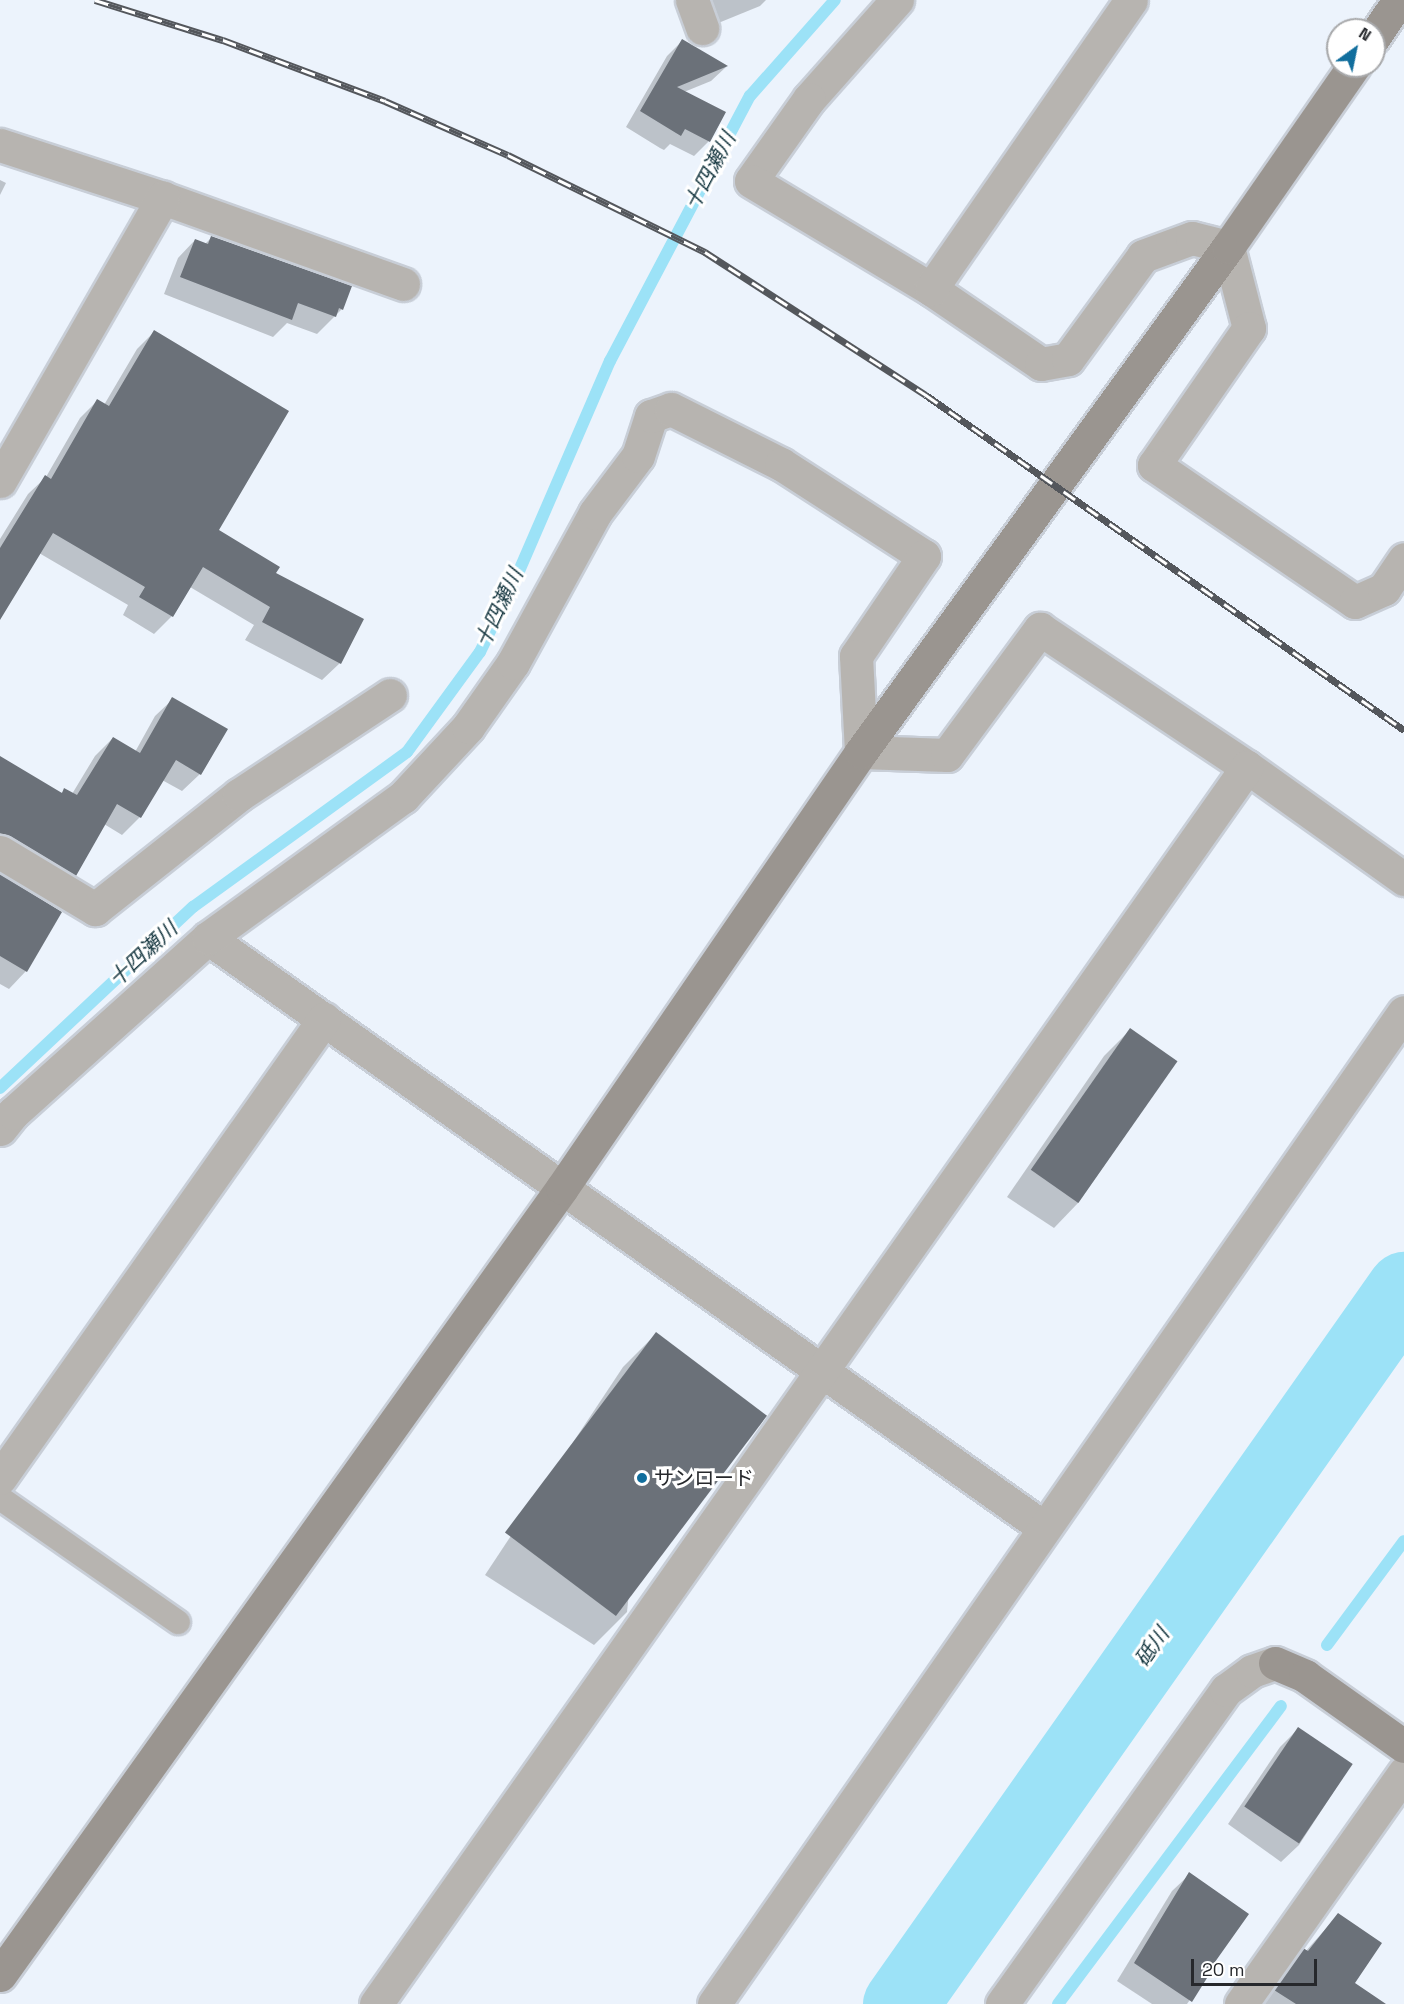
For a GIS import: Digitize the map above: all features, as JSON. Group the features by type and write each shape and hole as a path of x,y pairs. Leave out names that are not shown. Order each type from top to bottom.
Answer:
{"street":[{"path":"897,0 809,99 751,181 931,289 1041,364 1068,359 1143,256 1192,238 1228,247"},
{"path":"931,289 1131,0"},
{"path":"1386,19 1399,0"},
{"path":"0,1975 562,1188 861,752 1228,247 1346,78"},
{"path":"0,145 163,198 403,284"},
{"path":"0,482 163,198"},
{"path":"1228,247 1249,328 1154,465 1355,602 1384,590 1404,560"},
{"path":"0,1129 13,1113 208,938 403,796 468,727 513,663 595,513 638,456 651,416 671,410 781,464 924,556 856,656 861,752"},
{"path":"861,752 947,755 1040,629 1246,767 1404,879"},
{"path":"0,852 95,909 239,795 390,695"},
{"path":"376,2004 823,1372 1246,767"},
{"path":"208,938 1043,1527"},
{"path":"714,2004 1043,1527 1238,1233 1404,1012"},
{"path":"0,1478 324,1019"},
{"path":"1002,2004 1226,1690 1252,1671 1275,1663 1305,1676 1404,1746"},
{"path":"1241,2004 1404,1773"}],"lane":[{"path":"0,1498 178,1622"}],"building":[{"path":"682,39 728,66 677,87 726,112 710,142 685,129 681,136 640,111"},
{"path":"211,236 352,286 343,310 339,308 336,317 298,303 292,320 180,277 195,239 208,244"},
{"path":"154,330 289,411 219,530 280,567 276,573 364,619 341,664 262,622 270,607 203,567 173,617 139,597 145,587 53,533 0,620 0,548 45,475 51,479 97,399 109,406"},
{"path":"172,697 228,729 201,775 176,760 141,818 117,804 76,876 10,836 0,833 0,756 62,793 64,788 77,795 113,737 140,753"},
{"path":"0,874 62,912 27,972 0,956"},
{"path":"1130,1028 1178,1061 1078,1203 1031,1170"},
{"name":"サンロード","path":"656,1332 767,1416 616,1616 505,1532"},
{"path":"1298,1727 1353,1764 1299,1843 1244,1807"},
{"path":"1189,1872 1249,1914 1210,1969 1212,1970 1192,2002 1134,1963"},
{"path":"1338,1913 1382,1943 1355,1983 1386,2004 1296,2004 1274,1990 1303,1948 1308,1951"}],"waterway":[{"name":"十四瀬川","path":"0,1088 193,907 407,752 480,652 519,571 610,361 750,96 835,0"},
{"name":"砥川","path":"900,2004 1404,1289"},
{"path":"1327,1645 1404,1541"},
{"path":"1058,2004 1281,1706"}],"railway":[{"path":"95,0 223,40 385,101 508,155 705,252 926,395 1404,730"}],"place":[{"name":"サンロード","path":"642,1478"}]}
